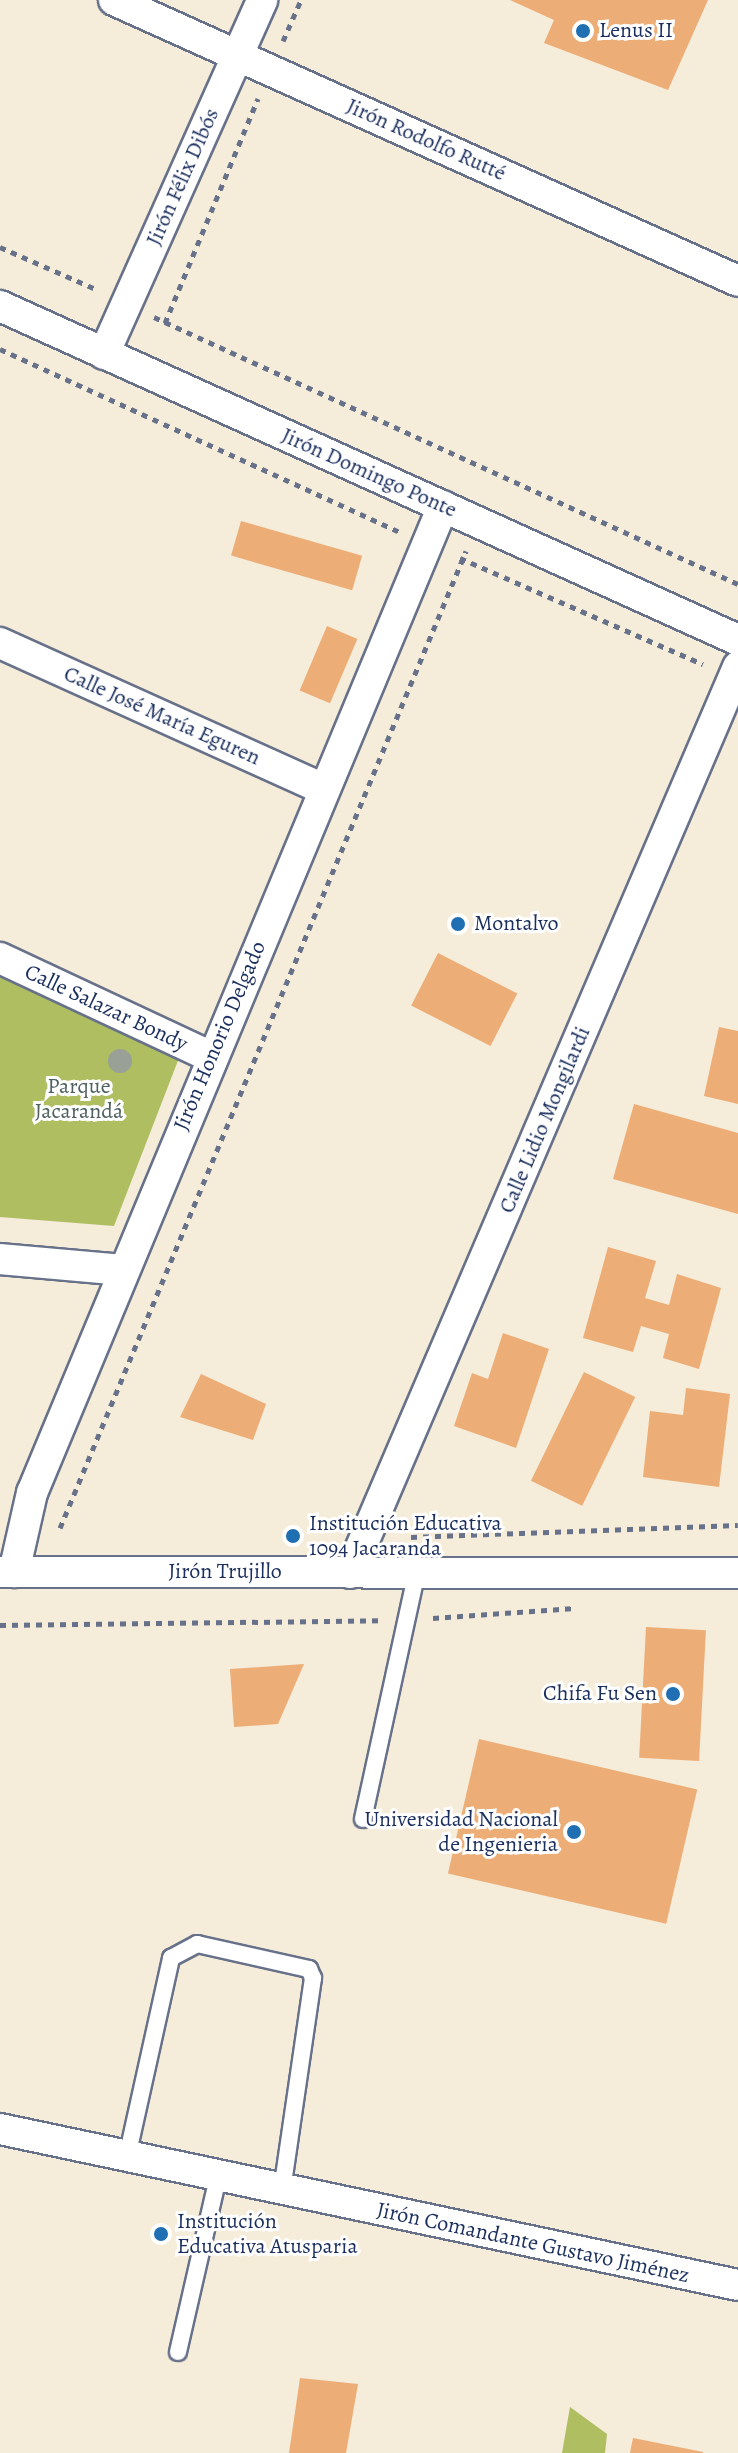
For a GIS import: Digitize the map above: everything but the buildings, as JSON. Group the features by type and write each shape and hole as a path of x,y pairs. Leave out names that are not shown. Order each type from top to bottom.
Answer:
{"street":[{"name":"Jirón Rodolfo Rutté","path":"114,0 738,281"},
{"name":"Jirón Félix Dibós","path":"104,354 262,0"},
{"name":"Jirón Domingo Ponte","path":"0,306 738,640"},
{"name":"Jirón Honorio Delgado","path":"7,1572 32,1493 123,1270 443,506"},
{"name":"Calle José María Eguren","path":"0,643 324,789"},
{"name":"Calle Lidio Mongilardi","path":"350,1573 736,672"},
{"name":"Calle Salazar Bondy","path":"0,958 211,1057"},
{"path":"0,1259 123,1270"},
{"name":"Jirón Trujillo","path":"7,1572 738,1573"},
{"name":"Jirón Comandante Gustavo Jiménez","path":"0,2129 738,2285"}],"lane":[{"path":"363,1819 417,1572"},
{"path":"127,2157 171,1958 197,1944 309,1969 313,1978 282,2191"},
{"path":"178,2352 218,2177"}],"path":[{"path":"165,323 301,0"},
{"path":"0,247 738,584"},
{"path":"0,349 427,544 736,672"},
{"path":"53,1572 57,1537 462,559 480,523"},
{"path":"0,1625 407,1620 580,1608"}],"green space":[{"name":"Parque Jacarandá","path":"0,977 179,1058 114,1226 0,1217"},
{"path":"570,2407 607,2434 605,2453 562,2453"}],"place":[{"name":"Lenus II","path":"583,31"},
{"name":"Montalvo","path":"458,924"},
{"name":"Institución Educativa 1094 Jacaranda","path":"293,1536"},
{"name":"Chifa Fu Sen","path":"673,1694"},
{"name":"Universidad Nacional de Ingenieria","path":"574,1832"},
{"name":"Institución Educativa Atusparia","path":"161,2234"}]}
